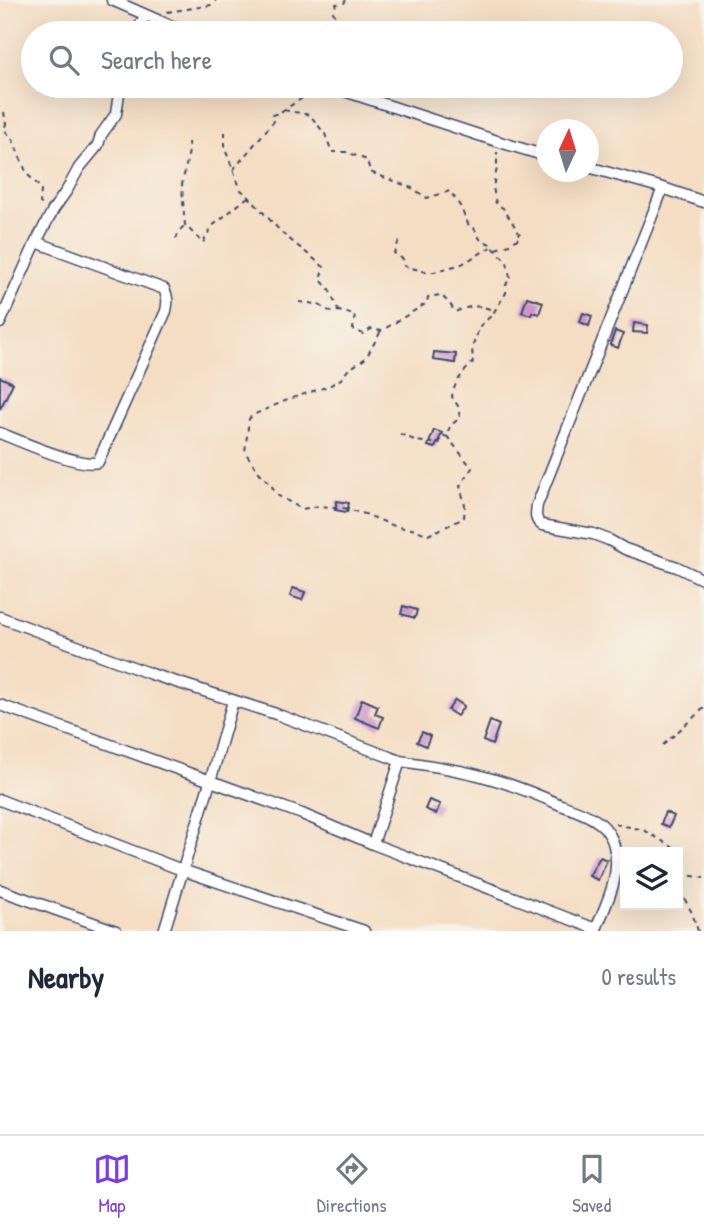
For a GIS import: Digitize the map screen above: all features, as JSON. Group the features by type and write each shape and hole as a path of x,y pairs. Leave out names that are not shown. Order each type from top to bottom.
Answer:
{"street":[{"path":"112,0 157,21"},
{"path":"142,21 145,16"},
{"path":"0,323 36,242 79,168 98,145 101,135 117,114 119,98"},
{"path":"365,98 536,153"},
{"path":"599,170 704,202"},
{"path":"663,188 542,492 536,516 538,523 542,525 593,534 704,580"},
{"path":"0,433 48,452 95,464 168,302 164,289 36,242"},
{"path":"0,617 151,674 276,714 400,761 486,777 525,789 572,809 595,820 606,829 614,846 617,863 613,886 598,930 302,814 0,705"},
{"path":"164,931 233,701"},
{"path":"373,844 400,761"},
{"path":"0,800 182,870 364,931"},
{"path":"0,890 116,931"}],"path":[{"path":"145,16 212,5 216,0"},
{"path":"338,21 333,12 336,4 346,0"},
{"path":"233,170 274,121 272,115 303,98"},
{"path":"284,110 310,115 325,134 332,152 346,152 367,160 370,172 412,188 427,198 450,191 469,226 508,262 510,277 506,293 492,315 480,326 472,348 473,362 456,381 453,389 452,397 458,406 460,418 451,425 446,435 472,468 460,486 465,505 464,518 428,535 344,508 319,506 302,509 277,495 245,452 249,419 253,415 341,379 348,370 366,358 382,331 427,303 428,297 441,295 454,312 470,306 483,306 490,309 492,315"},
{"path":"4,113 4,129 13,140 27,174 41,191 40,203 53,210"},
{"path":"225,132 225,149 241,190 283,234 324,267 320,279 329,289 339,311"},
{"path":"187,142 189,151 182,185 185,225 203,243 211,227 248,196"},
{"path":"495,249 522,236 503,208 496,204 493,187 497,150 503,144"},
{"path":"176,239 185,225"},
{"path":"399,241 394,253 404,260 404,266 430,272 462,264 492,246"},
{"path":"299,302 317,304 331,312 355,315 353,329 363,334 371,329 382,331"},
{"path":"400,434 417,441 439,444 442,435 448,437"},
{"path":"663,745 704,708"},
{"path":"617,824 643,830 672,847"},
{"path":"683,874 704,878"},
{"path":"683,897 698,931"}],"building":[{"path":"527,297 543,302 539,314 522,312"},
{"path":"583,313 592,316 589,326 580,322"},
{"path":"634,323 648,325 647,333 633,332"},
{"path":"615,331 623,334 618,348 610,345"},
{"path":"434,352 456,354 455,363 433,360"},
{"path":"0,377 13,383 0,409"},
{"path":"434,430 442,433 435,448 428,446"},
{"path":"337,501 349,503 347,512 335,510"},
{"path":"293,588 305,592 302,600 290,596"},
{"path":"403,606 417,610 415,618 401,614"},
{"path":"362,699 378,706 375,714 383,717 379,728 355,718"},
{"path":"455,700 464,706 457,716 448,710"},
{"path":"490,721 499,725 492,745 483,741"},
{"path":"422,732 430,736 426,746 417,742"},
{"path":"429,800 440,804 436,814 425,809"},
{"path":"665,812 674,816 669,827 661,824"},
{"path":"600,857 607,860 598,880 589,876"}]}
